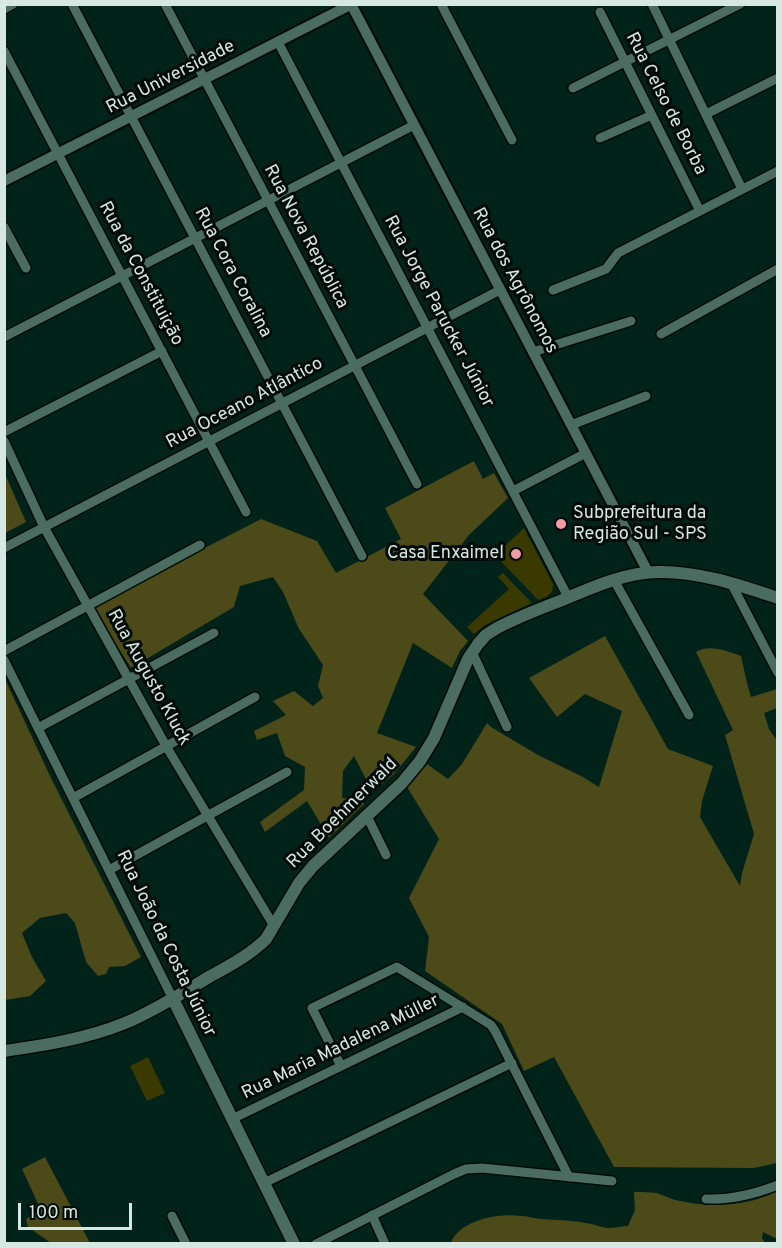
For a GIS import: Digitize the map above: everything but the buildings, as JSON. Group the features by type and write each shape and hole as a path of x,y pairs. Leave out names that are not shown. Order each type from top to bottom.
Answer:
{"main road":[{"name":"Rua Boehmerwald","path":"4,1051 53,1044 96,1034 126,1023 173,999 254,950 266,939 298,883 411,772 428,748 472,652 486,635 497,628 568,597 614,580 648,572 693,575 731,583 777,597"},
{"name":"Rua João da Costa Júnior","path":"173,999 294,1244"}],"street":[{"path":"4,9 13,4"},
{"name":"Rua Cora Coralina","path":"72,4 362,556"},
{"name":"Rua Nova República","path":"165,4 417,484"},
{"path":"441,4 512,140"},
{"path":"652,4 742,189"},
{"path":"573,88 740,4"},
{"name":"Rua Universidade","path":"4,180 351,5"},
{"name":"Rua dos Agrônomos","path":"351,5 648,572"},
{"name":"Rua Celso de Borba","path":"600,12 700,211"},
{"name":"Rua Jorge Parucker Júnior","path":"278,42 568,597"},
{"name":"Rua da Constituição","path":"4,51 246,512"},
{"path":"706,114 777,78"},
{"path":"600,138 652,115"},
{"path":"4,337 414,125"},
{"path":"553,290 606,269 618,253 777,171"},
{"path":"4,227 26,268"},
{"path":"660,334 777,269"},
{"name":"Rua Oceano Atlântico","path":"4,548 500,290"},
{"path":"533,352 631,321"},
{"path":"4,432 162,351"},
{"path":"571,425 646,396"},
{"name":"Rua Augusto Kluck","path":"4,441 44,527 128,679 274,926"},
{"path":"513,491 585,453"},
{"path":"4,651 200,545"},
{"path":"614,580 689,716"},
{"path":"731,583 777,673"},
{"path":"38,728 214,633"},
{"path":"472,652 507,727"},
{"name":"Rua João da Costa Júnior","path":"4,660 173,999"},
{"path":"73,798 255,697"},
{"path":"109,870 287,772"},
{"path":"367,816 386,855"},
{"path":"341,1066 312,1008 397,967 463,1007 495,1031 569,1177"},
{"name":"Rua Maria Madalena Müller","path":"232,1119 463,1007"},
{"path":"264,1184 512,1063"},
{"path":"315,1244 466,1169 492,1168 612,1181"},
{"path":"706,1199 728,1199 777,1185"},
{"path":"372,1215 385,1244"},
{"path":"172,1216 186,1244"}],"shaded area":[{"path":"474,461 483,479 494,473 508,498 469,535 423,594 468,641 452,668 413,643 377,733 416,747 394,774 375,790 370,787 354,756 343,771 342,798 362,799 364,804 329,838 307,801 265,832 260,822 304,790 305,767 285,756 277,733 257,740 254,731 286,715 273,701 294,691 313,706 323,698 318,686 323,665 299,629 283,592 273,577 240,586 234,607 131,668 92,606 261,519 317,541 336,573 401,539 385,508"},
{"path":"5,474 26,522 4,533"},
{"path":"524,528 553,584 551,593 538,600 495,555"},
{"path":"503,573 532,603 485,625 474,634 467,627 509,589 498,577"},
{"path":"605,636 668,749 713,766 702,801 700,817 740,886 754,834 725,735 733,730 696,652 712,648 741,656 751,697 777,689 777,708 764,713 769,729 778,742 777,1163 754,1168 614,1167 554,1057 524,1071 502,1024 425,971 429,937 409,898 439,839 407,787 427,764 448,779 462,764 487,723 538,755 599,787 622,711 585,694 557,717 529,678"},
{"path":"5,679 50,776 141,957 125,966 109,967 106,974 98,976 86,962 75,923 66,913 40,918 22,933 46,981 30,996 5,1000"},
{"path":"148,1057 165,1093 147,1101 130,1066"},
{"path":"45,1157 90,1243 51,1243 28,1227 26,1219 41,1210 22,1169"},
{"path":"777,1191 777,1239 763,1232 762,1238 765,1243 451,1243 462,1229 491,1217 523,1216 593,1224 607,1228 628,1226 635,1210 634,1192 657,1193 688,1203 714,1205 741,1203"}],"place":[{"name":"Subprefeitura da Região Sul - SPS","path":"561,524"},
{"name":"Casa Enxaimel","path":"516,554"}]}
